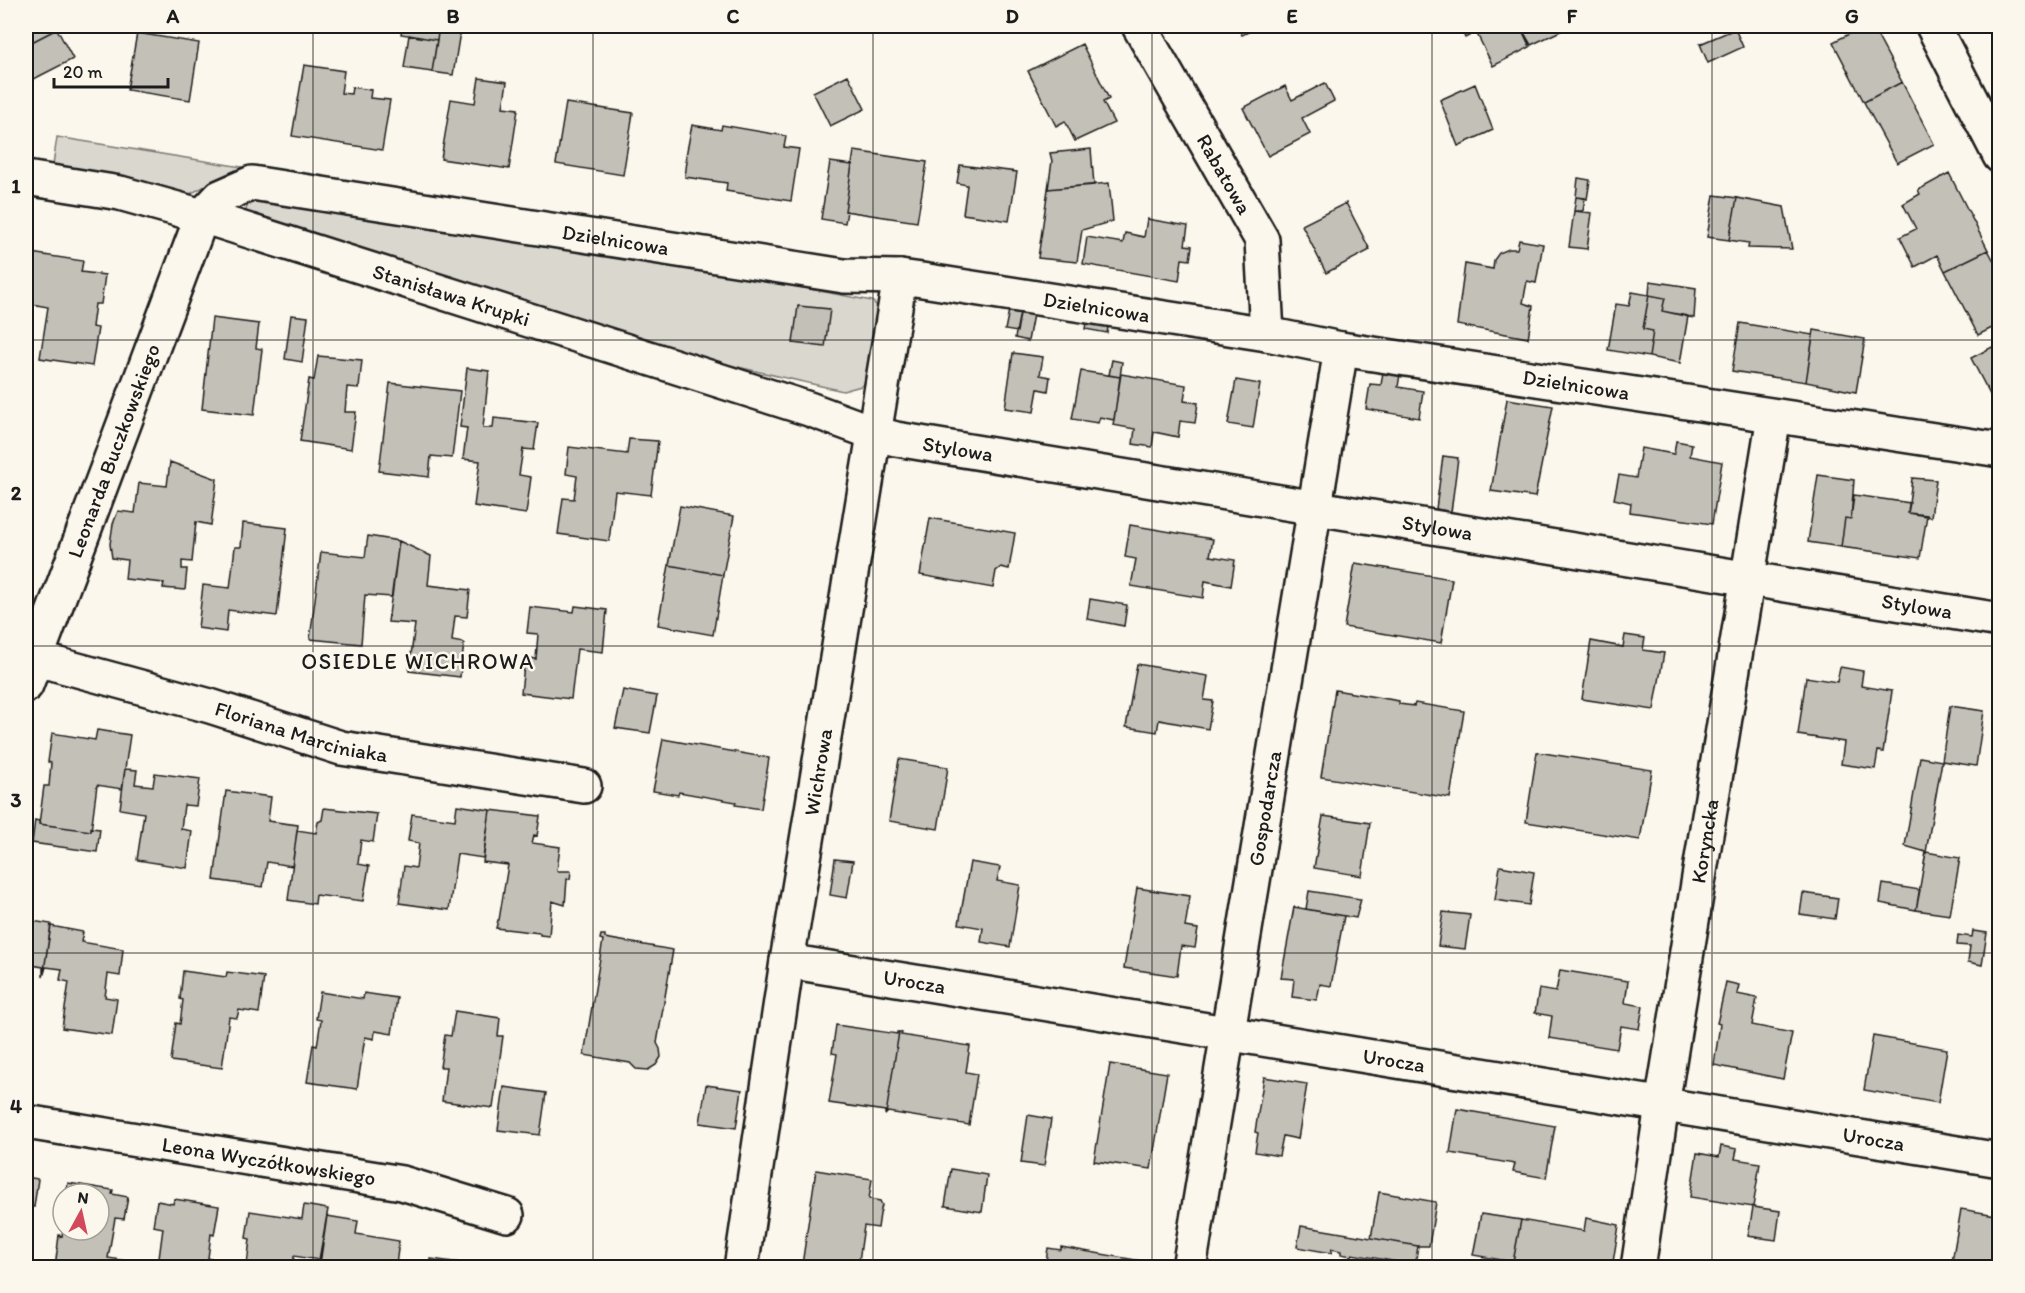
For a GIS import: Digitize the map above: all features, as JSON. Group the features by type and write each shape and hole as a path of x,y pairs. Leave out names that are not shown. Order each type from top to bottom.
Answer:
{"street":[{"name":"Rabatowa","path":"1139,26 1262,240 1267,334"},
{"path":"1933,26 2000,156"},
{"name":"Stanisława Krupki","path":"26,178 120,193 201,216 808,409 874,433"},
{"name":"Dzielnicowa","path":"201,216 220,197 252,183 844,276 900,277 1267,334 1341,349 2000,450"},
{"name":"Leonarda Buczkowskiego","path":"29,666 201,216"},
{"name":"Wichrowa","path":"741,1268 787,961 900,277"},
{"name":"Gospodarcza","path":"1189,1268 1341,349"},
{"name":"Koryncka","path":"1638,1268 1662,1104 1774,416"},
{"name":"Stylowa","path":"874,433 896,439 2000,620"},
{"name":"Floriana Marciniaka","path":"29,666 210,706 341,748 584,786"},
{"name":"Urocza","path":"787,961 2000,1160"},
{"name":"Leona Wyczółkowskiego","path":"26,1122 402,1183 507,1215"}],"shaded area":[{"path":"57,137 260,170 219,179 190,194 53,165"},
{"path":"259,198 434,230 696,267 872,301 879,308 872,377 861,386 843,391 725,364 245,214 248,202"}],"building":[{"path":"26,26 56,26 57,29 26,45"},
{"path":"402,26 439,26 437,40 401,34"},
{"path":"439,26 461,26 453,75 432,72"},
{"path":"1237,26 1261,26 1242,35"},
{"path":"1460,26 1520,26 1530,47 1493,66 1476,32 1465,38"},
{"path":"1520,26 1571,26 1531,45"},
{"path":"1865,26 1872,26 1902,82 1864,102 1833,42"},
{"path":"57,29 73,59 26,83 26,45"},
{"path":"1735,29 1743,47 1708,63 1700,44"},
{"path":"137,33 199,43 190,100 127,90"},
{"path":"409,35 437,40 432,72 404,68"},
{"path":"1082,44 1109,99 1103,102 1114,123 1075,141 1065,121 1056,126 1028,71"},
{"path":"304,65 344,71 341,93 351,94 352,87 371,90 370,98 390,100 382,150 292,136"},
{"path":"848,75 865,109 830,126 813,92"},
{"path":"479,78 507,82 503,107 518,109 509,169 441,159 451,99 475,103"},
{"path":"1902,82 1934,144 1897,163 1864,102"},
{"path":"1325,83 1334,101 1302,118 1310,134 1268,156 1243,108 1285,86 1292,100"},
{"path":"1475,84 1493,130 1458,146 1440,100"},
{"path":"566,103 633,113 623,175 556,164"},
{"path":"692,125 721,130 722,125 786,136 784,147 799,149 791,201 726,191 727,183 685,177 687,161 685,161"},
{"path":"1091,149 1094,185 1048,189 1052,161 1050,153"},
{"path":"854,151 927,162 917,222 845,211"},
{"path":"830,162 852,165 845,223 821,219"},
{"path":"960,165 1017,172 1009,221 963,214 967,185 957,183"},
{"path":"1949,173 1988,250 1945,271 1937,255 1915,267 1900,237 1916,229 1903,204 1920,194 1918,190"},
{"path":"1578,178 1590,180 1587,199 1576,197"},
{"path":"1109,183 1113,221 1082,230 1077,262 1038,258 1048,189"},
{"path":"1714,195 1737,198 1729,240 1707,237"},
{"path":"1576,197 1585,198 1583,211 1574,211"},
{"path":"1737,198 1784,207 1792,249 1748,248 1749,243 1729,240"},
{"path":"1346,203 1370,250 1326,273 1302,225"},
{"path":"1574,211 1592,213 1587,249 1569,247"},
{"path":"1147,219 1188,226 1185,245 1192,246 1190,260 1182,259 1179,281 1083,264 1087,237 1123,243 1125,233 1144,237"},
{"path":"1519,240 1543,244 1536,283 1527,281 1523,303 1533,306 1528,338 1457,325 1465,264 1493,269 1494,260 1499,253 1517,249"},
{"path":"1988,250 2000,272 2000,324 1978,335 1945,271"},
{"path":"26,253 31,254 26,291"},
{"path":"31,253 83,261 81,272 105,275 101,304 95,304 92,327 98,328 92,366 40,358 48,307 26,303"},
{"path":"1650,281 1696,288 1694,318 1662,311 1665,298 1649,295"},
{"path":"1632,292 1649,295 1643,329 1653,331 1649,357 1608,350 1616,304 1629,306"},
{"path":"1649,295 1665,298 1662,311 1688,316 1680,363 1649,357 1653,331 1643,329"},
{"path":"1010,305 1021,307 1017,332 1005,330"},
{"path":"798,306 830,309 825,347 793,343"},
{"path":"1021,307 1034,309 1028,341 1015,338"},
{"path":"291,315 308,317 302,362 285,359"},
{"path":"212,318 259,324 256,348 262,349 254,415 202,409"},
{"path":"1087,318 1109,322 1107,333 1085,329"},
{"path":"1740,323 1813,335 1806,382 1732,371"},
{"path":"1814,330 1865,339 1856,392 1806,382"},
{"path":"2000,343 2000,414 1971,358"},
{"path":"1013,353 1043,357 1040,375 1050,377 1048,391 1038,389 1034,412 1005,408"},
{"path":"318,356 362,360 359,388 347,387 345,412 356,412 351,449 300,441 309,379 314,380"},
{"path":"1112,360 1122,362 1120,377 1109,375"},
{"path":"467,368 489,371 483,428 493,428 494,418 538,423 534,450 523,449 519,475 531,477 526,514 474,506 480,461 463,459 467,428 460,427"},
{"path":"1081,371 1120,377 1114,420 1100,417 1098,423 1072,419"},
{"path":"1383,372 1400,374 1398,387 1423,391 1419,418 1366,409 1370,384 1381,385"},
{"path":"1121,374 1186,385 1184,401 1198,403 1195,423 1180,421 1178,437 1154,432 1152,447 1133,444 1135,429 1113,425"},
{"path":"1236,380 1260,384 1253,428 1228,424"},
{"path":"390,383 460,391 452,458 431,456 429,477 379,471"},
{"path":"1507,399 1553,406 1535,497 1491,491"},
{"path":"629,439 658,441 651,495 615,491 609,541 558,534 563,498 574,499 577,476 566,474 569,447 627,454"},
{"path":"1676,441 1692,444 1690,456 1722,462 1712,524 1630,512 1631,503 1614,499 1619,475 1636,478 1641,448 1674,454"},
{"path":"1443,456 1458,458 1451,512 1436,509"},
{"path":"170,462 217,479 211,525 196,522 192,562 182,561 182,569 187,569 185,590 163,588 164,583 125,579 127,560 112,558 110,544 118,511 135,513 139,483 167,486"},
{"path":"1818,475 1854,480 1851,519 1845,518 1841,547 1808,542"},
{"path":"1912,478 1936,480 1931,517 1908,513"},
{"path":"1854,495 1910,503 1908,513 1927,515 1920,558 1841,547 1845,518 1851,519"},
{"path":"680,506 734,516 723,575 669,565"},
{"path":"930,518 1015,533 1009,569 1001,567 996,571 993,588 920,575"},
{"path":"243,523 287,528 277,616 228,610 226,632 198,628 203,585 230,588 235,547 241,547"},
{"path":"1130,525 1213,539 1210,556 1235,560 1231,586 1205,581 1203,598 1131,586 1136,559 1125,557"},
{"path":"368,536 399,541 392,597 365,595 361,644 310,639 321,552 365,557"},
{"path":"399,541 431,556 428,585 470,590 467,617 455,616 452,641 464,643 460,677 409,671 415,624 388,622"},
{"path":"1355,563 1452,579 1441,643 1344,627"},
{"path":"669,565 723,575 713,635 658,625"},
{"path":"1090,599 1127,605 1124,626 1087,619"},
{"path":"575,606 607,610 603,652 577,649 571,699 521,693 525,657 536,659 538,634 527,633 530,607 574,612"},
{"path":"1625,635 1645,638 1643,650 1664,653 1654,710 1582,699 1591,641 1623,647"},
{"path":"1137,664 1208,676 1204,700 1213,701 1208,729 1159,720 1157,732 1126,727"},
{"path":"1840,667 1863,671 1861,686 1892,691 1883,752 1878,751 1875,769 1841,764 1844,742 1798,735 1806,677 1837,682"},
{"path":"623,690 657,696 650,733 615,728"},
{"path":"1335,690 1399,701 1399,704 1414,706 1415,703 1464,711 1450,798 1321,777"},
{"path":"1950,706 1984,711 1976,766 1942,761"},
{"path":"97,730 130,735 122,789 97,785 91,831 39,824 44,786 49,786 51,763 48,762 52,733 95,740"},
{"path":"663,739 769,758 761,809 679,792 678,795 653,791"},
{"path":"1537,752 1652,770 1640,840 1526,822"},
{"path":"1920,757 1942,761 1926,852 1905,846"},
{"path":"899,759 948,767 938,829 889,821"},
{"path":"125,769 137,770 135,784 153,786 155,773 200,779 196,806 184,805 181,829 192,831 187,868 137,860 144,813 120,809"},
{"path":"226,791 271,797 268,821 298,825 292,866 267,862 263,887 214,880"},
{"path":"457,805 490,810 483,858 457,854 449,910 399,903 404,866 416,868 419,843 408,841 412,814 455,820"},
{"path":"324,808 377,814 373,842 361,840 358,864 369,866 363,901 316,895 315,904 288,900 297,830 316,833"},
{"path":"490,810 540,816 537,836 534,835 532,843 560,847 557,871 571,871 570,879 567,879 565,905 552,901 549,936 496,928 508,865 483,862"},
{"path":"1323,816 1370,823 1362,876 1314,868"},
{"path":"35,820 39,821 39,824 91,831 91,828 100,829 97,852 32,843"},
{"path":"1926,852 1960,858 1950,915 1916,910"},
{"path":"835,859 853,861 847,898 830,895"},
{"path":"970,862 1000,867 997,881 1020,885 1010,947 981,942 983,928 959,924"},
{"path":"1500,866 1534,872 1529,905 1495,900"},
{"path":"1883,884 1920,890 1916,910 1880,903"},
{"path":"1137,888 1190,896 1185,927 1198,929 1195,948 1181,946 1177,976 1124,968"},
{"path":"1309,891 1361,899 1356,918 1306,909"},
{"path":"1803,893 1838,898 1835,919 1800,914"},
{"path":"1294,907 1344,916 1331,986 1320,984 1317,1000 1292,997 1294,979 1281,978"},
{"path":"1443,912 1470,915 1465,949 1438,946"},
{"path":"26,920 51,924 43,977 43,967 26,964"},
{"path":"51,926 83,932 81,942 123,949 120,976 108,974 105,997 117,999 112,1035 62,1028 69,982 60,980 62,969 46,967 43,977"},
{"path":"1973,931 1987,933 1982,965 1968,962 1970,946 1957,945 1958,935 1972,937"},
{"path":"601,935 605,935 605,938 673,950 657,1043 661,1057 656,1065 648,1070 636,1069 630,1063 584,1055 603,940 600,939"},
{"path":"1560,970 1628,981 1625,1003 1643,1006 1639,1029 1621,1026 1617,1049 1549,1038 1552,1016 1535,1013 1539,989 1556,992"},
{"path":"183,971 226,977 227,972 264,977 259,1013 239,1010 237,1018 229,1017 222,1068 171,1061 176,1023 180,1024"},
{"path":"1726,982 1739,985 1737,994 1757,998 1752,1025 1792,1033 1783,1079 1714,1065 1720,1024 1717,1023"},
{"path":"320,992 363,999 364,993 397,998 392,1034 375,1031 374,1039 365,1037 357,1089 307,1082 313,1045 317,1046 321,1020 316,1019"},
{"path":"2000,1010 2000,1051 1993,1050"},
{"path":"455,1011 500,1018 498,1036 503,1036 493,1108 442,1101 446,1067 440,1067 445,1035 451,1036"},
{"path":"836,1025 897,1034 899,1032 886,1114 885,1111 829,1103 837,1054 832,1053"},
{"path":"899,1032 902,1033 901,1035 970,1046 966,1072 977,1074 969,1125 888,1112 886,1114"},
{"path":"1873,1036 1947,1049 1938,1103 1864,1090"},
{"path":"1110,1064 1167,1073 1151,1169 1094,1161"},
{"path":"1264,1077 1307,1084 1298,1139 1283,1136 1279,1156 1255,1152 1258,1133 1255,1132"},
{"path":"706,1085 742,1090 736,1128 700,1123"},
{"path":"504,1087 546,1093 540,1135 498,1130"},
{"path":"1457,1109 1555,1126 1546,1178 1513,1172 1515,1164 1450,1153"},
{"path":"1028,1115 1051,1119 1044,1166 1021,1163"},
{"path":"1721,1146 1737,1149 1735,1159 1760,1163 1753,1207 1690,1197 1697,1153 1719,1157"},
{"path":"951,1169 987,1175 982,1212 945,1206"},
{"path":"816,1170 872,1179 869,1199 880,1201 882,1205 878,1228 864,1226 858,1268 818,1268 802,1265"},
{"path":"26,1177 38,1179 34,1207 30,1206 26,1231"},
{"path":"111,1190 113,1190 112,1194 128,1197 124,1219 115,1218 111,1241"},
{"path":"1379,1192 1436,1202 1429,1246 1371,1238"},
{"path":"174,1199 219,1206 214,1235 211,1234 209,1268 132,1268 133,1262 158,1266 163,1228 153,1226 157,1201 173,1204"},
{"path":"304,1205 328,1209 319,1260 294,1256 293,1268 241,1268 242,1264 247,1265 250,1239 246,1238 250,1211 302,1219"},
{"path":"1753,1207 1780,1211 1776,1240 1748,1236"},
{"path":"2000,1207 2000,1268 1951,1268 1961,1209 1996,1215 1996,1209"},
{"path":"1481,1214 1521,1220 1513,1262 1473,1255"},
{"path":"327,1216 358,1221 356,1234 399,1241 396,1265 398,1268 343,1268 320,1264"},
{"path":"1586,1218 1619,1225 1612,1268 1548,1268 1513,1262 1521,1220 1584,1231"},
{"path":"1301,1226 1418,1246 1415,1265 1352,1254 1351,1256 1332,1249 1331,1253 1297,1247"},
{"path":"26,1231 30,1231 26,1260"},
{"path":"58,1242 111,1242 108,1258 133,1262 132,1268 55,1268"},
{"path":"1061,1247 1142,1261 1141,1268 1045,1268 1048,1248 1061,1250"},
{"path":"431,1259 475,1265 475,1268 430,1268"},
{"path":"1859,1262 1892,1268 1858,1268"}],"district":[{"name":"OSIEDLE WICHROWA","path":"418,661"}]}
